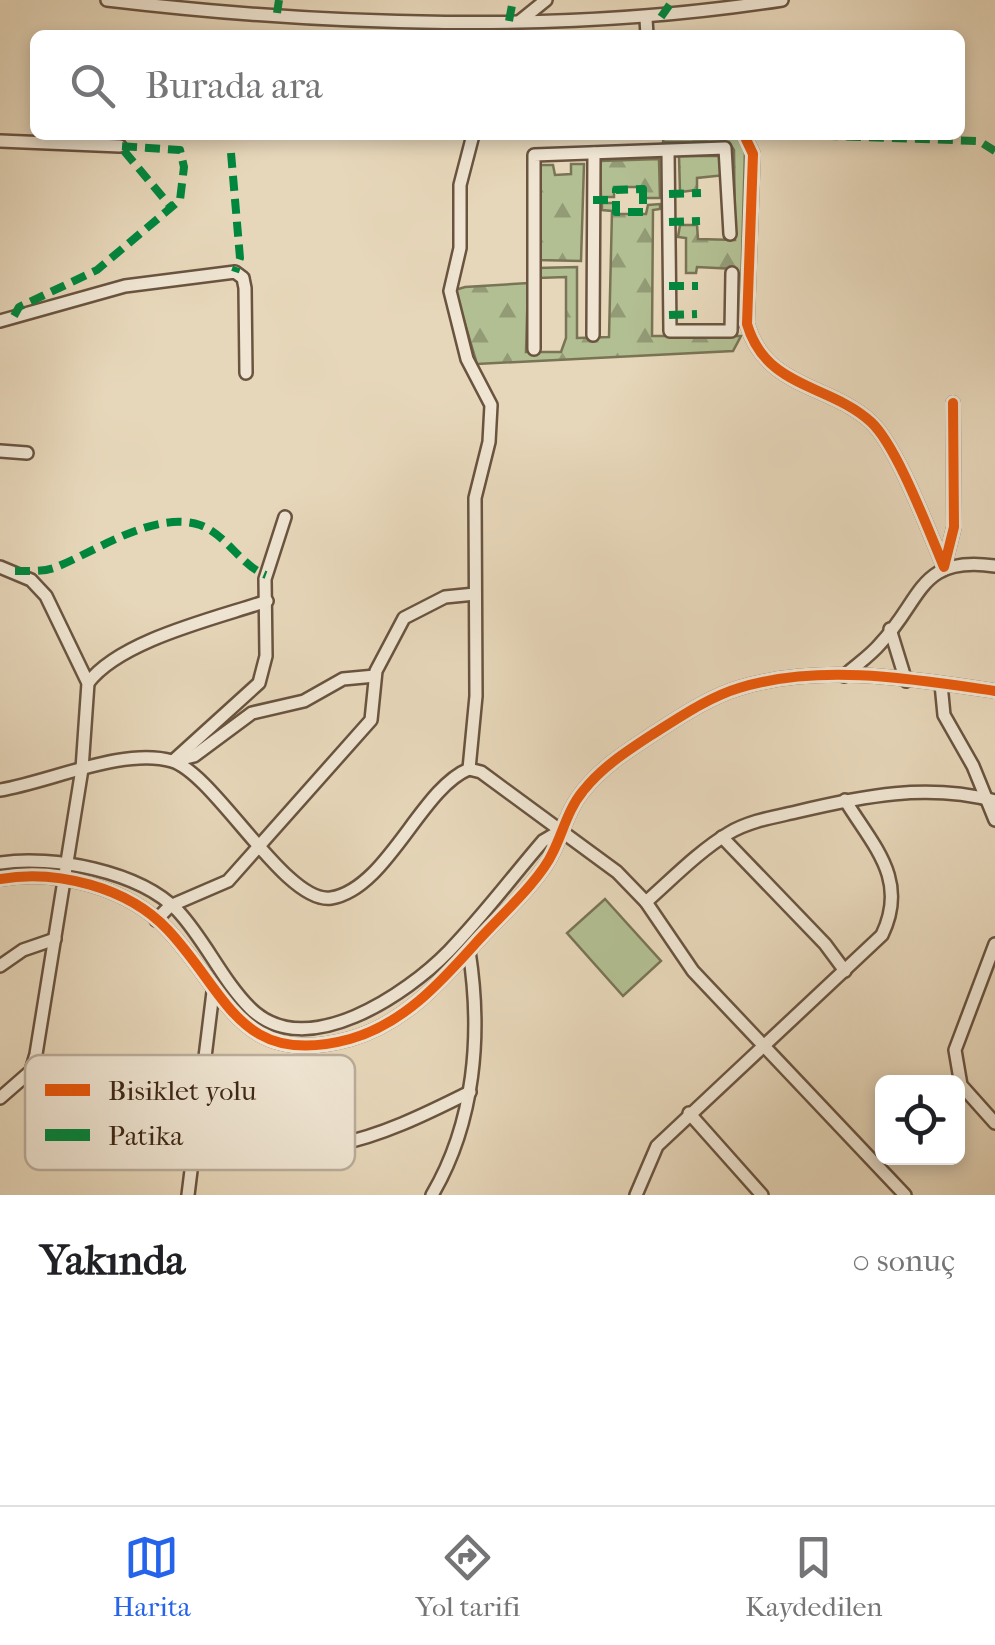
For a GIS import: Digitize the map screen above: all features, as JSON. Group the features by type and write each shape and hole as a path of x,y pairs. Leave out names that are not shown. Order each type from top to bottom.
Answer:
{"street":[{"path":"107,0 389,19 520,21 646,19 782,0"},
{"path":"520,21 546,0"},
{"path":"646,19 647,30"},
{"path":"469,769 476,696 475,498 489,442 490,405 467,359 450,291 457,275 460,248 460,185 473,140"},
{"path":"653,140 654,152"},
{"path":"746,140 753,154 747,324 751,337 776,366 801,386 847,406 879,432 944,567"},
{"path":"0,141 120,146"},
{"path":"534,348 534,156 725,148 730,234"},
{"path":"668,151 670,331 731,331 732,273"},
{"path":"593,335 594,154"},
{"path":"0,321 125,286 235,272 243,278 245,288 246,372"},
{"path":"944,567 954,527 953,403"},
{"path":"0,451 26,452"},
{"path":"172,762 259,683 266,656 265,578 285,517"},
{"path":"0,566 32,580 46,596 88,683 82,769 34,1055"},
{"path":"844,676 890,630 930,575 944,567 995,566"},
{"path":"156,920 170,906 228,881 371,720 375,676 404,618 445,597 475,594"},
{"path":"88,683 98,670 160,638 268,601"},
{"path":"890,630 906,680"},
{"path":"0,790 100,762 172,762 194,756 252,713 304,702 343,679 375,676"},
{"path":"0,879 46,876 94,885 156,920 213,992 255,1034 299,1046 323,1046 356,1037 427,998 552,854 582,792 612,761 684,714 735,689 770,680 844,676 995,691"},
{"path":"941,684 944,715 989,799 995,820"},
{"path":"172,762 197,777 258,848 314,894 328,899 345,893 382,863 451,781 469,769 481,772 617,872 646,902 693,971 904,1195"},
{"path":"646,902 741,826 845,800 942,790 989,799"},
{"path":"636,1195 657,1146 882,935 894,894 888,870 845,800"},
{"path":"0,863 44,859 138,886 170,906 253,1011 280,1025 319,1029 356,1018 401,990 448,952 543,841 560,831"},
{"path":"722,838 825,944 845,971"},
{"path":"0,966 23,950 55,939"},
{"path":"995,944 955,1050 961,1085 995,1123"},
{"path":"432,1195 460,1142 470,1092 469,951"},
{"path":"205,1055 213,992"},
{"path":"0,1098 25,1076"},
{"path":"355,1141 382,1134 470,1092"},
{"path":"689,1113 748,1189 762,1195"},
{"path":"188,1195 191,1170"}],"green space":[{"path":"740,140 745,150 740,327 735,328 736,269 697,267 696,273 686,273 686,238 678,237 680,225 697,225 698,239 735,240 734,150 729,142 663,142"},
{"path":"679,156 724,156 726,175 697,178 697,190 680,192"},
{"path":"659,159 660,198 645,198 644,187 614,187 614,197 601,197 600,161"},
{"path":"571,164 584,164 581,261 537,260 537,165 553,165 555,175 571,174"},
{"path":"602,203 613,203 615,214 646,214 648,205 660,204 660,209 653,210 652,336 741,336 733,351 477,364 455,290 465,287 528,283 526,352 561,352 566,338 566,277 538,278 537,268 577,267 577,338 609,337 612,211 602,210"},
{"path":"605,899 661,961 623,996 567,933"}],"marked path":[{"path":"277,13 279,0"},
{"path":"509,21 513,0"},
{"path":"661,17 673,0"},
{"path":"949,140 979,141 995,151"},
{"path":"14,316 19,307 97,270 180,200 184,167 180,150 120,146 171,207"},
{"path":"231,153 240,258 235,272"},
{"path":"643,189 643,212 616,212 616,190 643,189"},
{"path":"669,194 701,193"},
{"path":"593,200 616,200"},
{"path":"669,222 700,221"},
{"path":"669,286 698,286"},
{"path":"669,315 697,314"},
{"path":"15,571 54,568 144,528 182,522 209,529 266,575"}],"cycle path":[{"path":"746,140 753,154 747,324 756,345 784,374 871,422 912,490 944,567 954,527 953,403"},
{"path":"0,879 67,879 133,902 168,930 240,1020 260,1035 284,1044 313,1046 369,1032 419,1000 538,875 557,844 573,805 598,774 706,702 739,688 802,676 900,678 995,691"}]}
